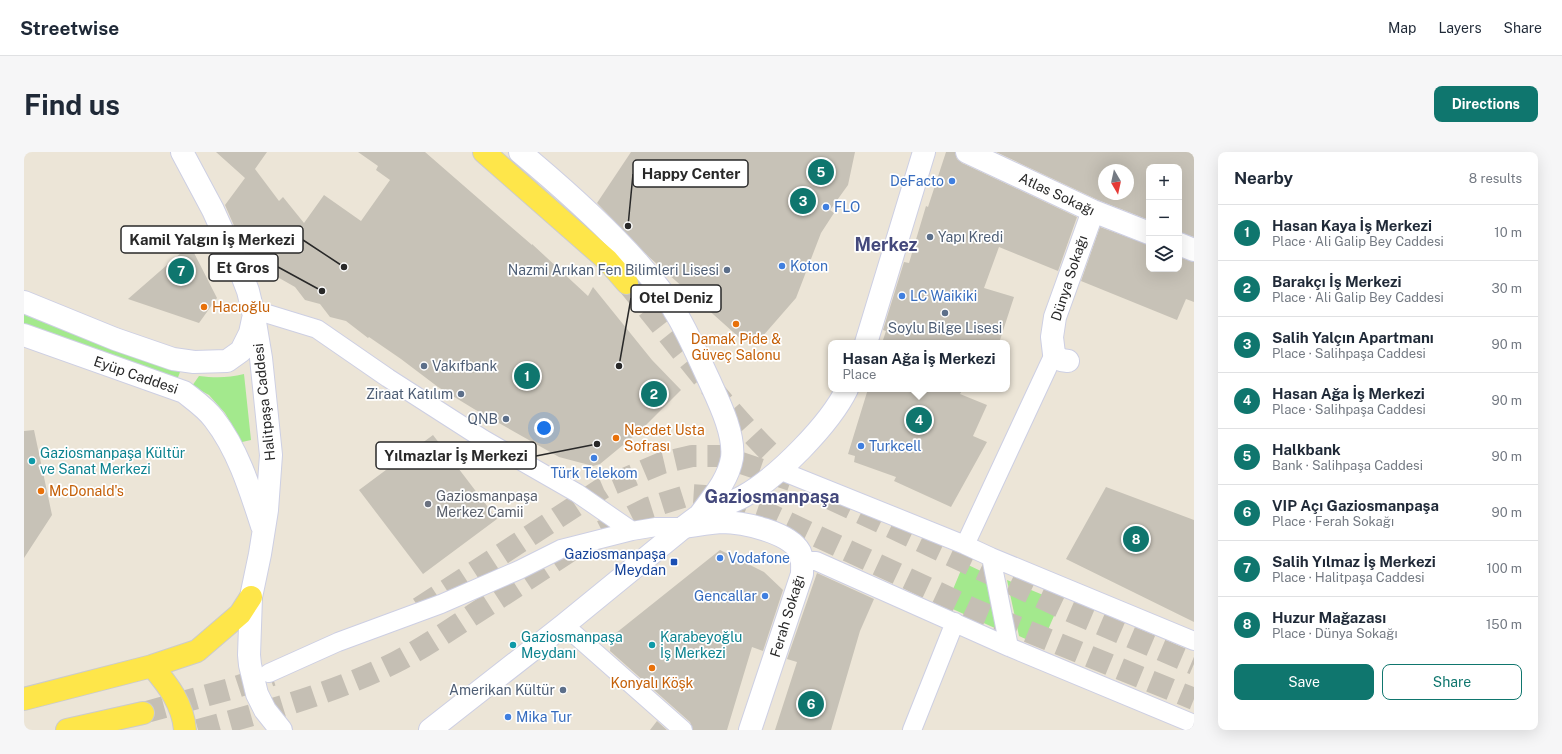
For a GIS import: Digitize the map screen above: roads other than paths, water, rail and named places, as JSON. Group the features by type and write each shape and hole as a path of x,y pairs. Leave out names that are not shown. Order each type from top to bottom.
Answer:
{"main road":[{"name":"Halitpaşa Caddesi","path":"182,152 213,210 248,291 261,315 261,358 271,455 264,531 251,597 250,665 255,688 260,700 265,710 281,730"},
{"path":"484,152 607,260 627,283"},
{"path":"867,340 924,152"},
{"name":"Atlas Sokağı","path":"967,152 1093,211 1146,232"},
{"path":"430,730 692,521 721,486 729,472 732,456 731,439 721,406 674,309 654,282 626,250 586,209 526,154"},
{"name":"Dünya Sokağı","path":"1061,358 1052,337 1054,317 1093,211"},
{"path":"1182,245 1194,250"},
{"name":"Eyüp Caddesi","path":"24,302 115,339 173,359 194,362 227,361 241,351 261,315"},
{"name":"Eyüp Caddesi","path":"24,335 184,392 197,402 214,418 235,454 250,490 264,531"},
{"path":"692,521 743,497 764,484 821,428 846,392"},
{"name":"Ferah Sokağı","path":"692,521 741,524 763,529 793,543 800,553 802,561 802,574 750,730"},
{"path":"24,699 152,666 197,651 240,614 251,597"},
{"path":"152,666 166,682 177,700 185,730"},
{"path":"67,730 143,713"}],"street":[{"path":"261,315 317,329 388,378 477,435 577,493 632,530"},
{"path":"965,545 1061,358"},
{"path":"779,470 965,545 1194,641"},
{"path":"269,673 338,642 441,604 561,549 632,530 692,521"},
{"path":"991,557 1009,647"},
{"path":"802,561 816,561 1009,647 1192,721"},
{"path":"912,730 955,622"},
{"path":"564,624 683,730"}],"tunnel":[{"path":"627,283 728,408 795,477"},
{"path":"419,608 603,488 662,463 692,456 721,456 791,480"},
{"path":"602,531 648,508 689,495 721,497 765,512 973,609 1194,699"},
{"path":"831,499 1067,610 1194,664"},
{"path":"198,730 299,701 348,683 396,662 435,639 573,549"},
{"path":"143,713 230,689 272,675"}],"place":[{"name":"Halkbank","path":"821,172"},
{"name":"DeFacto","path":"952,181"},
{"name":"Salih Yalçın Apartmanı","path":"803,201"},
{"name":"FLO","path":"826,207"},
{"name":"Happy Center","path":"628,226"},
{"name":"Yapı Kredi","path":"930,237"},
{"name":"Koton","path":"782,266"},
{"name":"Kamil Yalgın İş Merkezi","path":"344,267"},
{"name":"Nazmi Arıkan Fen Bilimleri Lisesi","path":"727,270"},
{"name":"Salih Yılmaz İş Merkezi","path":"181,271"},
{"name":"Et Gros","path":"322,291"},
{"name":"LC Waikiki","path":"902,296"},
{"name":"Hacıoğlu","path":"204,307"},
{"name":"Soylu Bilge Lisesi","path":"945,313"},
{"name":"Damak Pide & Güveç Salonu","path":"736,324"},
{"name":"Vakıfbank","path":"424,366"},
{"name":"Otel Deniz","path":"619,366"},
{"name":"Hasan Kaya İş Merkezi","path":"527,376"},
{"name":"Ziraat Katılım","path":"461,394"},
{"name":"Barakçı İş Merkezi","path":"654,394"},
{"name":"QNB","path":"506,419"},
{"name":"Hasan Ağa İş Merkezi","path":"919,420"},
{"name":"Necdet Usta Sofrası","path":"616,438"},
{"name":"Yılmazlar İş Merkezi","path":"597,444"},
{"name":"Turkcell","path":"861,446"},
{"name":"Türk Telekom","path":"594,458"},
{"name":"Gaziosmanpaşa Kültür ve Sanat Merkezi","path":"32,461"},
{"name":"McDonald's","path":"41,491"},
{"name":"Gaziosmanpaşa Merkez Camii","path":"428,504"},
{"name":"Huzur Mağazası","path":"1136,539"},
{"name":"Vodafone","path":"720,558"},
{"name":"Gaziosmanpaşa Meydan","path":"674,562"},
{"name":"Gencallar","path":"765,596"},
{"name":"Gaziosmanpaşa Meydanı","path":"513,645"},
{"name":"Karabeyoğlu İş Merkezi","path":"652,645"},
{"name":"Konyalı Köşk","path":"652,668"},
{"name":"Amerikan Kültür","path":"563,690"},
{"name":"VIP Açı Gaziosmanpaşa","path":"811,704"},
{"name":"Mika Tur","path":"508,717"}],"district":[{"name":"Merkez","path":"886,244"},
{"name":"Gaziosmanpaşa","path":"772,496"}]}
